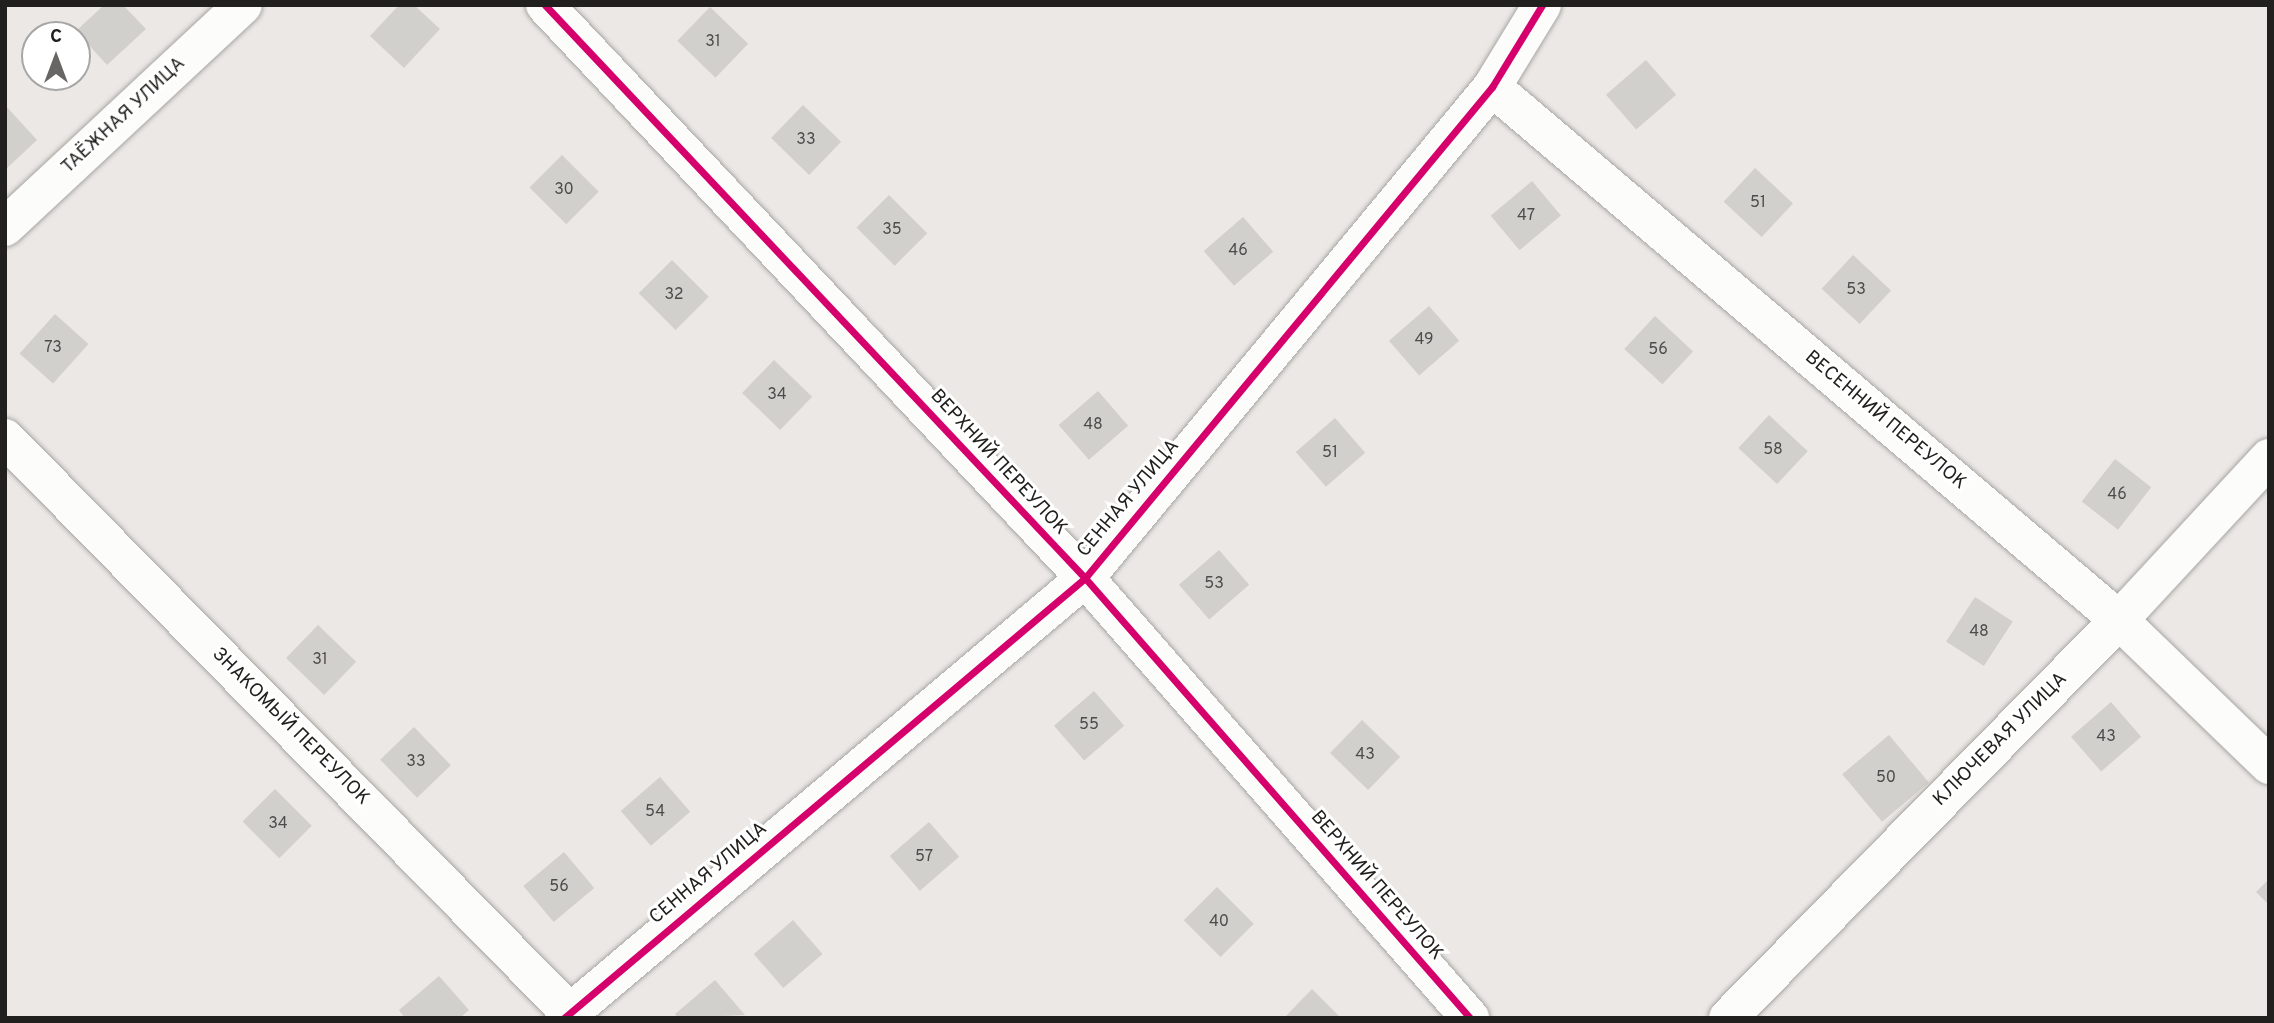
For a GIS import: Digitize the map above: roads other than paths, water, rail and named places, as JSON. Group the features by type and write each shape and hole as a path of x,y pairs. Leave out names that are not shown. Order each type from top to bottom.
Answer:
{"street":[{"name":"ТАЁЖНАЯ УЛИЦА","path":"5,227 243,5"},
{"name":"ВЕРХНИЙ ПЕРЕУЛОК","path":"545,5 1085,578 1470,1018"},
{"name":"СЕННАЯ УЛИЦА","path":"570,1016 1085,578 1492,87 1542,5"},
{"name":"ВЕСЕННИЙ ПЕРЕУЛОК","path":"1492,87 2119,620 2269,765"},
{"name":"ЗНАКОМЫЙ ПЕРЕУЛОК","path":"5,438 570,1016"},
{"name":"КЛЮЧЕВАЯ УЛИЦА","path":"1728,1018 2119,620 2269,458"}]}
